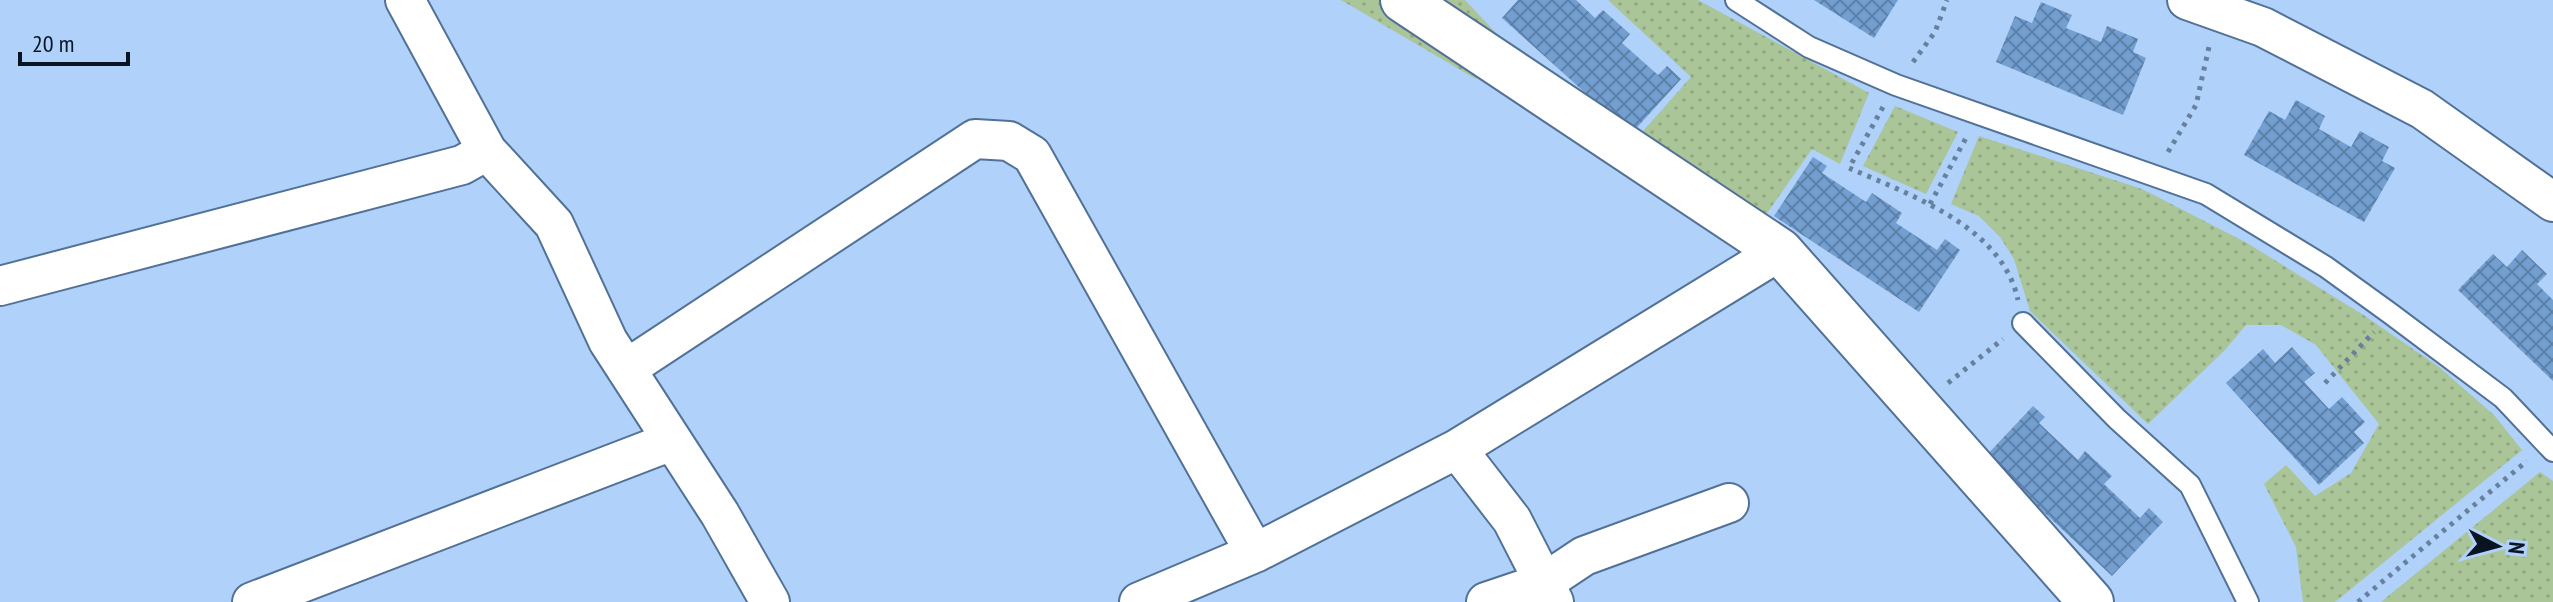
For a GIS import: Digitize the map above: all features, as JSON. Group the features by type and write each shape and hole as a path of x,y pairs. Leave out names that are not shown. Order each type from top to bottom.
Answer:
{"street":[{"path":"405,0 487,151 554,224 608,341 720,514 770,602"},
{"path":"1403,0 1780,251 2091,602"},
{"path":"2202,5 2263,27 2422,109 2553,202"},
{"path":"626,369 975,139 1009,141 1032,155 1255,553"},
{"path":"0,286 462,165 487,151"},
{"path":"1139,602 1255,553 1457,449 1780,251"},
{"path":"252,602 672,441"},
{"path":"1457,449 1512,520 1550,592"},
{"path":"1486,602 1550,592 1584,556 1729,503"}],"lane":[{"path":"1736,0 1809,47 1896,85 2206,194 2326,267 2391,314 2503,398 2550,448"},
{"path":"2023,323 2117,419 2190,485 2248,602"}],"path":[{"path":"1917,408 2023,323 2014,284 1993,251 1930,204 1849,168 1896,85 1935,32 1947,0"},
{"path":"2153,176 2196,105 2202,5"},
{"path":"1930,204 1978,115"},
{"path":"2325,383 2391,314"},
{"path":"2358,602 2550,448"}],"green space":[{"path":"1341,0 1465,0 1513,51 1476,79"},
{"path":"1608,0 1698,0 1869,93 1840,164 1812,149 1756,229 1621,156 1691,77"},
{"path":"1895,106 1958,132 1926,194 1863,166"},
{"path":"1979,136 2142,189 2247,243 2365,316 2439,367 2494,415 2522,450 2335,602 2303,602 2296,547 2264,484 2286,465 2315,496 2351,473 2379,424 2316,345 2281,325 2246,325 2225,350 2148,424 2030,311 2014,259 2000,237 1979,216 1951,204"},
{"path":"2540,472 2553,481 2553,602 2381,602"}],"building":[{"path":"1518,0 1576,0 1595,18 1603,10 1630,34 1622,43 1658,75 1667,66 1681,79 1631,134 1502,18"},
{"path":"1814,0 1898,0 1874,38"},
{"path":"2041,2 2072,15 2066,28 2101,42 2107,26 2138,39 2133,52 2146,58 2123,115 1996,62 2015,16 2032,23"},
{"path":"2296,100 2325,116 2319,129 2351,147 2360,131 2389,147 2382,161 2395,168 2364,222 2244,155 2269,111 2285,120"},
{"path":"1813,157 1827,166 1822,173 1866,202 1872,193 1902,213 1896,223 1937,250 1945,239 1960,250 1919,312 1774,216"},
{"path":"2522,250 2547,274 2537,284 2553,300 2553,381 2458,290 2493,254 2507,267"},
{"path":"2292,347 2315,373 2304,382 2329,409 2342,397 2365,422 2354,432 2364,443 2319,485 2226,383 2263,349 2275,363"},
{"path":"2033,406 2045,417 2039,423 2078,460 2085,451 2112,476 2104,484 2140,518 2149,508 2163,522 2112,576 1985,457"}]}
